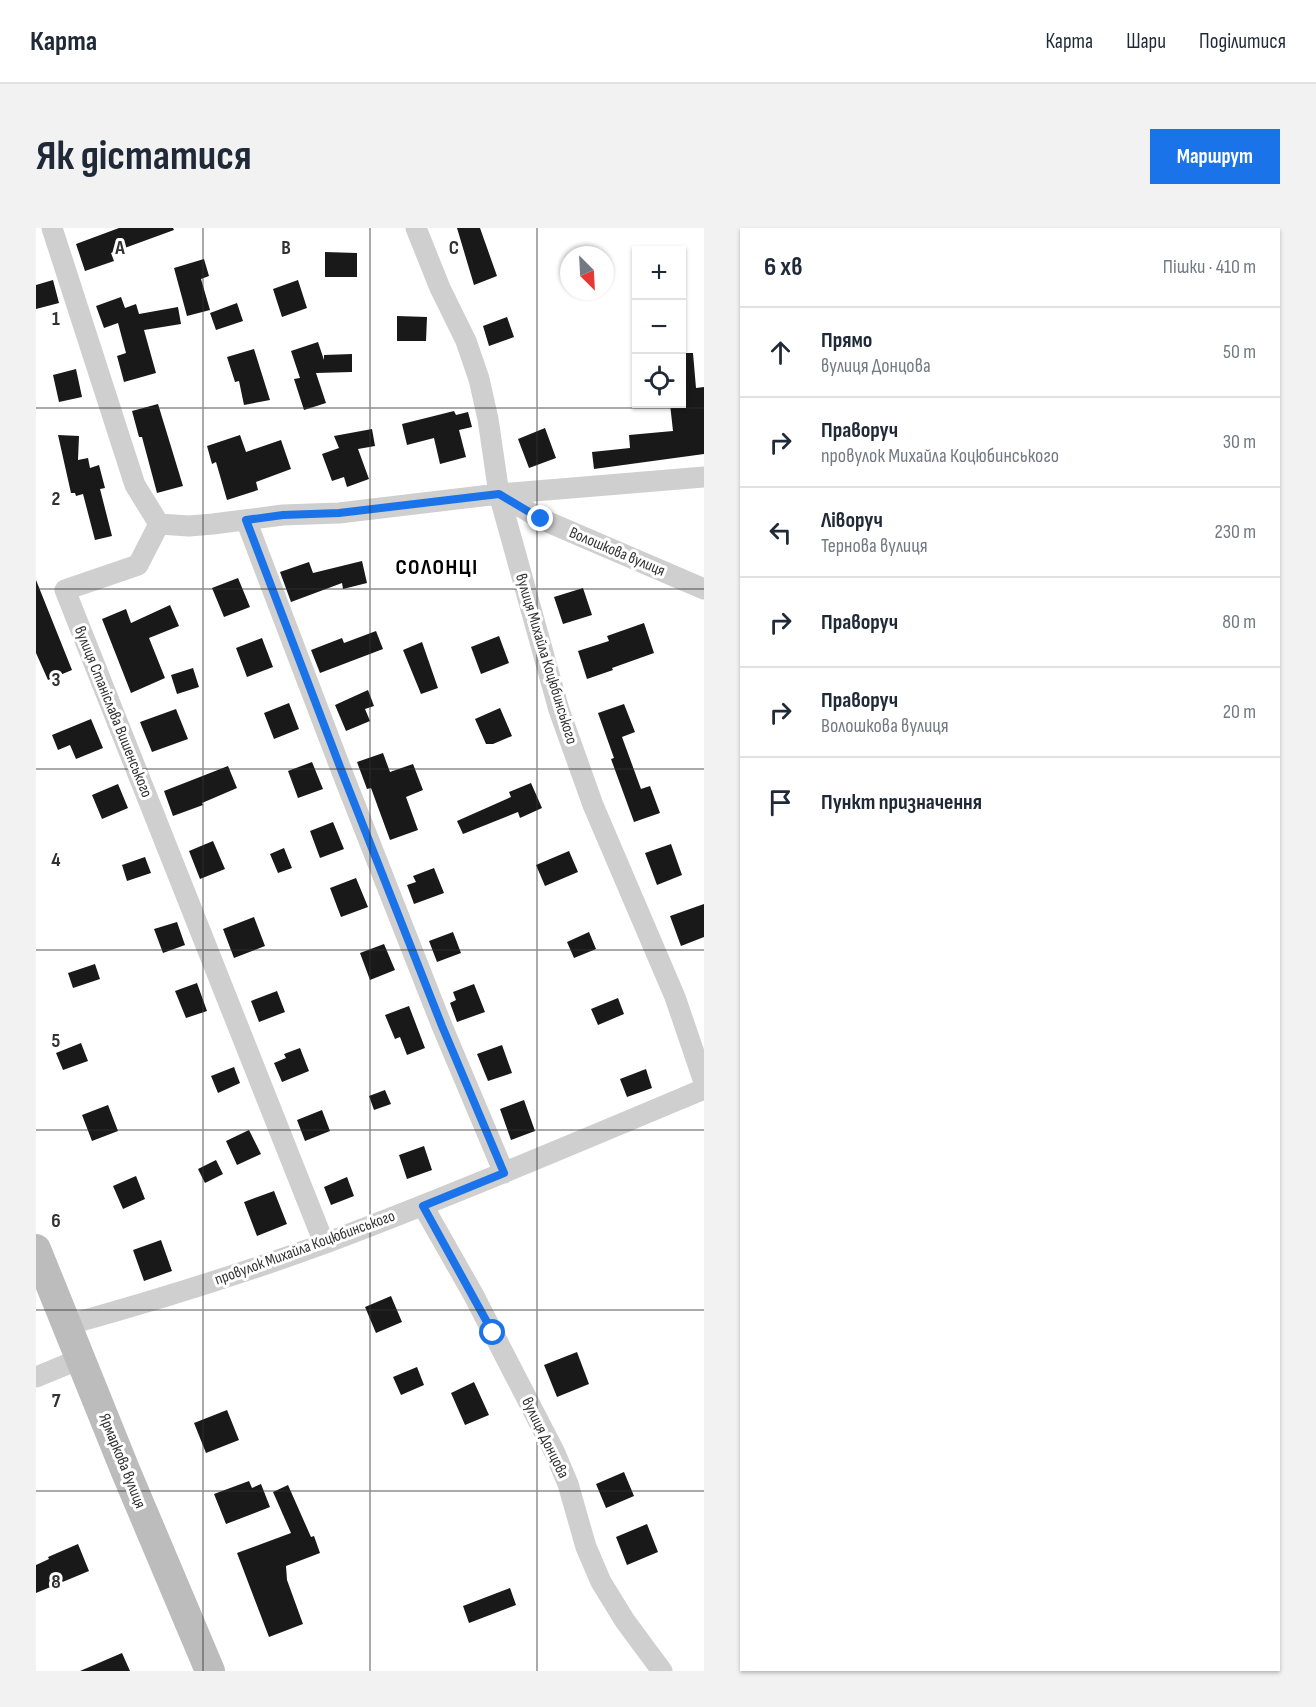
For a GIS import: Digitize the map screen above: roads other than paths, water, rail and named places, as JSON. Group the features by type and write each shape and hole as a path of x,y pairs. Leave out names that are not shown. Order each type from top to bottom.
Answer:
{"main road":[{"name":"Ярмаркова вулиця","path":"36,1249 210,1671"}],"street":[{"path":"52,228 135,485 159,524 189,526 283,515 339,513 499,494 704,477"},
{"name":"вулиця Михайла Коцюбинського","path":"416,228 440,288 466,341 479,379 488,419 499,494 562,721 593,806 671,988 704,1082"},
{"name":"Волошкова вулиця","path":"499,494 541,519 704,589"},
{"path":"246,520 442,1026 504,1173"},
{"name":"вулиця Станіслава Вишенського","path":"159,524 138,565 65,590 324,1244"},
{"name":"провулок Михайла Коцюбинського","path":"67,1325 135,1306 324,1244 504,1173 704,1089"},
{"name":"вулиця Донцова","path":"423,1206 473,1294 555,1453 568,1484 586,1547 601,1582 625,1621 662,1671"},
{"path":"36,1377 80,1359"}],"district":[{"name":"СОЛОНЦІ","path":"437,567"}]}
